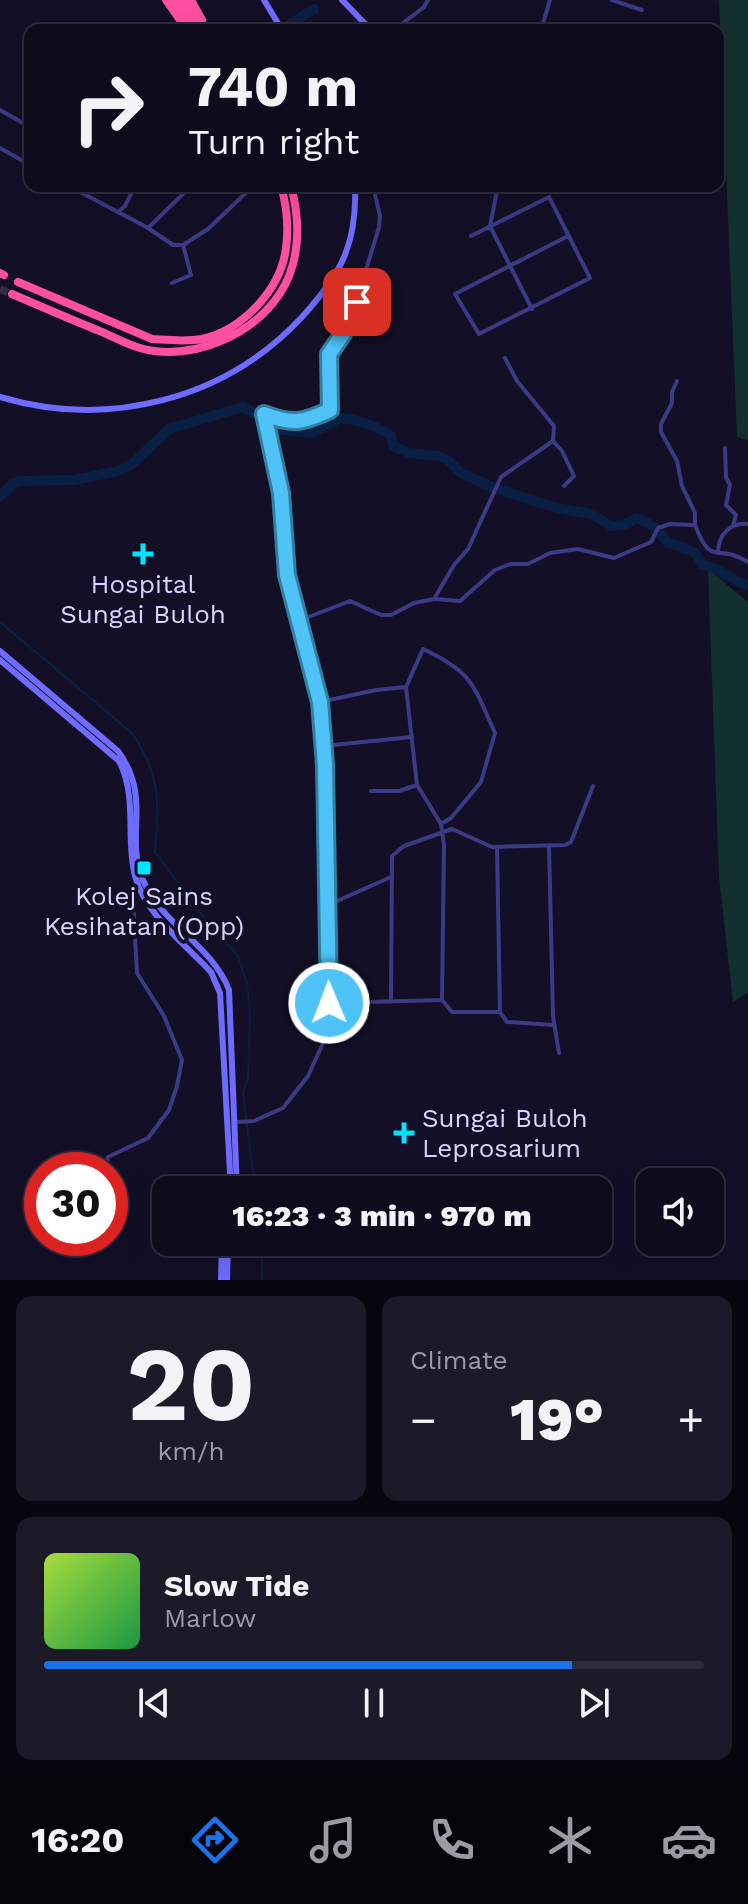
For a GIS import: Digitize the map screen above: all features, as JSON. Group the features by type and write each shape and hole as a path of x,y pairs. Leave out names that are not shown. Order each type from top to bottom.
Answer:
{"highway":[{"path":"166,0 185,24"},
{"path":"175,0 187,24"},
{"path":"183,0 200,24"},
{"path":"191,0 201,24"},
{"path":"18,282 152,339 201,339 224,332 258,306 279,270 286,250 288,211 283,192"},
{"path":"12,294 124,342 153,351 206,347 238,334 268,308 284,286 293,266 298,233 293,192"}],"main road":[{"path":"264,0 278,24"},
{"path":"342,0 365,24"},
{"path":"0,397 34,406 70,410 134,406 187,394 245,366 279,340 324,293 335,277 346,254 356,218 355,192"},
{"path":"0,651 118,751 130,767 137,790 140,882"},
{"path":"0,660 119,761 131,798 131,852 140,882 164,916 218,967 224,978 229,990 236,1176"},
{"path":"232,1176 234,1122"},
{"path":"224,1280 225,1256"}],"street":[{"path":"402,24 424,7 428,0"},
{"path":"543,24 550,0"},
{"path":"612,0 642,10"},
{"path":"0,110 24,124"},
{"path":"0,148 24,162"},
{"path":"80,192 173,245 183,245 222,218 247,192"},
{"path":"118,212 132,192"},
{"path":"148,228 183,192"},
{"path":"234,1122 254,1121 283,1108 308,1076 329,1030 320,702 287,575 281,493 264,414 285,422 306,421 330,410 329,354 351,319 379,227 375,192"},
{"path":"497,192 490,226 532,309"},
{"path":"471,236 549,197 590,278 479,334 455,294 568,236"},
{"path":"172,283 191,275 183,245"},
{"path":"505,358 517,381 554,426 553,441 562,451 574,476 564,486"},
{"path":"677,381 661,432 677,461 682,486 695,513 695,525 704,548 712,553 733,553 748,562"},
{"path":"434,599 454,565 468,549 501,477 553,441"},
{"path":"725,448 726,477 730,485 725,501 736,515 733,526"},
{"path":"298,621 350,601 381,615 391,615 414,603 434,599 460,601 495,570 510,564 528,564 550,553 578,549 614,558 651,542 658,528 670,524 695,525"},
{"path":"718,553 724,532 733,526 748,524"},
{"path":"441,824 451,818 481,782 495,733 469,677 447,660 423,649 406,687 417,785 443,832 442,1000 452,1012 500,1012"},
{"path":"320,702 406,687"},
{"path":"323,746 412,737"},
{"path":"371,791 399,791 417,785"},
{"path":"391,1001 392,856 404,846 452,829 497,847 549,846 571,842 593,786"},
{"path":"549,846 554,1025 559,1053"},
{"path":"497,847 500,1012 507,1022 554,1025"},
{"path":"327,906 391,877"},
{"path":"119,1152 148,1138 169,1110 182,1060 164,1016 137,973 133,899 140,882"},
{"path":"329,1003 442,1000"}],"green space":[{"path":"719,0 748,0 748,440 737,437 724,121 724,24 720,24"},
{"path":"708,569 748,602 748,992 733,1002 719,877"}],"waterway":[{"path":"290,24 314,9"},
{"path":"0,496 19,481 74,480 118,471 132,464 169,429 243,407 262,417"},
{"path":"269,423 276,429 312,433 340,418 359,421 390,435 393,446 409,453 440,456 461,473 492,487"},
{"path":"497,489 557,508 591,514 611,526 624,525 637,518 655,527"},
{"path":"660,533 667,542 696,553 698,558"},
{"path":"700,561 702,565 715,568 748,585"},
{"path":"0,622 133,734 149,764 156,791 155,852 202,915 238,956 247,983 250,1015 248,1079 243,1092 253,1176"},
{"path":"262,1256 262,1280"}],"tunnel":[{"path":"0,289 12,294"}],"place":[{"name":"Hospital Sungai Buloh","path":"143,554"},
{"name":"Kolej Sains Kesihatan (Opp)","path":"144,868"},
{"name":"Sungai Buloh Leprosarium","path":"404,1133"}],"route":[{"path":"329,1003 325,765 320,702 287,575 281,493 264,414 285,422 306,421 330,410 329,354 343,334 357,302"}]}
